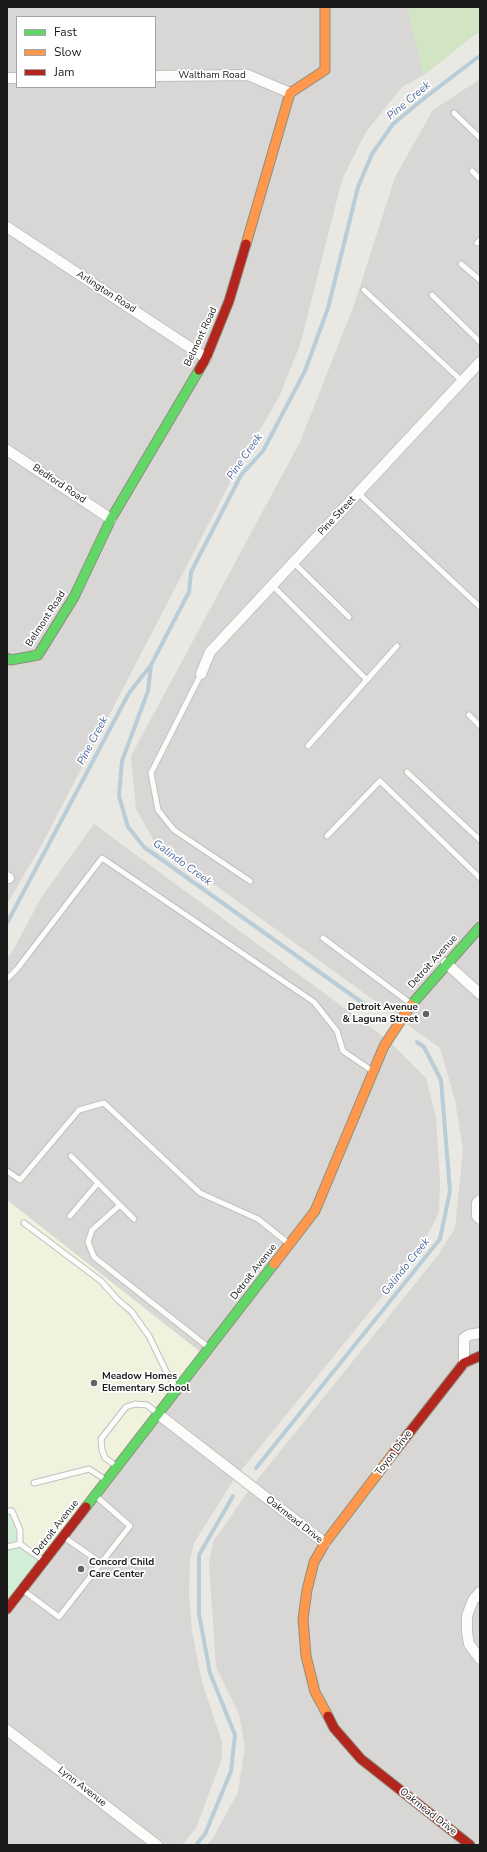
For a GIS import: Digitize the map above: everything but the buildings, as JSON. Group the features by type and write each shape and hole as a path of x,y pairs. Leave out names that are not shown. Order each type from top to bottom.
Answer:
{"street":[{"path":"290,92 325,70 325,7"},
{"name":"Waltham Road","path":"156,76 248,75 290,92"},
{"name":"Belmont Road","path":"7,658 11,660 38,655 74,597 111,519 206,358 229,301 290,92"},
{"name":"Arlington Road","path":"7,227 206,358"},
{"name":"Pine Street","path":"201,674 210,652 480,362"},
{"name":"Bedford Road","path":"7,450 111,519"},
{"name":"Detroit Avenue","path":"7,1609 208,1347 315,1211 384,1046 411,1004 446,963 480,927"},
{"path":"446,963 480,994"},
{"path":"480,1200 478,1203 477,1216 480,1219"},
{"path":"464,1363 464,1338 469,1335 480,1333"},
{"name":"Toyon Drive","path":"325,1543 464,1363 480,1356"},
{"name":"Oakmead Drive","path":"158,1414 325,1543 314,1562 307,1590 303,1619 306,1656 315,1692 334,1728 361,1759 470,1845"},
{"path":"480,1592 473,1600 467,1616 466,1632 469,1644 480,1659"},
{"name":"Lynn Avenue","path":"7,1730 157,1845"}],"lane":[{"path":"454,113 480,138"},
{"path":"472,171 480,179"},
{"path":"461,264 480,280"},
{"path":"364,290 462,381"},
{"path":"432,295 480,342"},
{"path":"358,493 480,607"},
{"path":"293,562 349,617"},
{"path":"272,585 367,680"},
{"path":"308,746 397,646"},
{"path":"201,674 151,773 158,810 174,830 250,881"},
{"path":"469,715 480,726"},
{"path":"407,772 480,840"},
{"path":"327,836 380,781 480,878"},
{"path":"7,979 17,969 102,858 314,1002 337,1031 344,1051 374,1072"},
{"path":"323,938 411,1004"},
{"path":"7,1171 20,1180 80,1110 104,1103 200,1193 258,1219 289,1244"},
{"path":"71,1156 134,1219"},
{"path":"70,1216 98,1183"},
{"path":"120,1205 92,1230 88,1242 94,1257 208,1347"},
{"path":"24,1223 101,1281 118,1300 131,1311 149,1336 166,1371 177,1389"},
{"path":"117,1467 105,1458 102,1450 101,1439 126,1407 135,1404 147,1404 158,1414"},
{"path":"34,1483 89,1469 106,1480"},
{"path":"22,1589 59,1617 130,1526 95,1495"},
{"path":"7,1511 12,1512 20,1530 20,1544"},
{"path":"63,1536 101,1563"},
{"path":"7,1547 20,1544 44,1561"}],"shaded area":[{"path":"7,7 407,7 424,75 402,87 366,132 342,180 300,345 280,395 235,473 40,848 7,904"},
{"path":"480,79 480,1845 207,1845 213,1838 238,1792 245,1747 239,1714 216,1667 209,1563 213,1542 249,1490 439,1254 455,1228 463,1150 455,1100 440,1048 154,841 136,809 131,756 300,442 354,305 395,177 433,110"},
{"path":"94,824 388,1040 426,1078 436,1118 440,1181 439,1213 424,1242 381,1298 234,1479 194,1543 190,1560 189,1594 192,1631 202,1682 222,1742 222,1759 196,1828 182,1845 7,1845 7,1609 203,1355 7,1200 7,958 12,952 41,898"},
{"name":"Meadow Homes Elementary School","path":"7,1200 203,1354 44,1561 20,1543 7,1511"},
{"path":"7,1511 12,1512 20,1530 20,1543 44,1561 7,1609"}],"green space":[{"path":"407,7 480,7 480,32 424,75"}],"waterway":[{"name":"Pine Creek","path":"7,923 129,693 151,665 189,592 191,572 241,475 263,451 305,371 328,308 358,187 372,154 393,124 478,57"},
{"name":"Galindo Creek","path":"151,665 148,691 122,761 119,796 128,827 144,847 367,1006"},
{"name":"Galindo Creek","path":"256,1468 440,1239 450,1191 441,1080 424,1047 417,1042"},
{"name":"Galindo Creek","path":"196,1845 205,1834 231,1771 235,1735 210,1673 199,1614 199,1555 233,1496"}],"traffic: fast":[{"path":"7,658 11,660 38,655 74,597 111,519 199,370"},
{"path":"411,1005 480,927"},
{"path":"86,1507 274,1264"}],"traffic: slow":[{"path":"246,244 290,93 325,70 325,7"},
{"path":"274,1264 315,1211 384,1046 411,1005"},
{"path":"328,1716 315,1692 306,1656 303,1619 307,1590 314,1562 325,1543 395,1451"}],"traffic: jam":[{"path":"199,370 206,358 229,301 246,244"},
{"path":"395,1451 464,1363 480,1356"},
{"path":"7,1609 86,1507"},
{"path":"328,1716 334,1728 361,1759 470,1845"}],"place":[{"name":"Detroit Avenue & Laguna Street","path":"426,1014"},
{"name":"Meadow Homes Elementary School","path":"94,1383"},
{"name":"Concord Child Care Center","path":"81,1569"}]}
